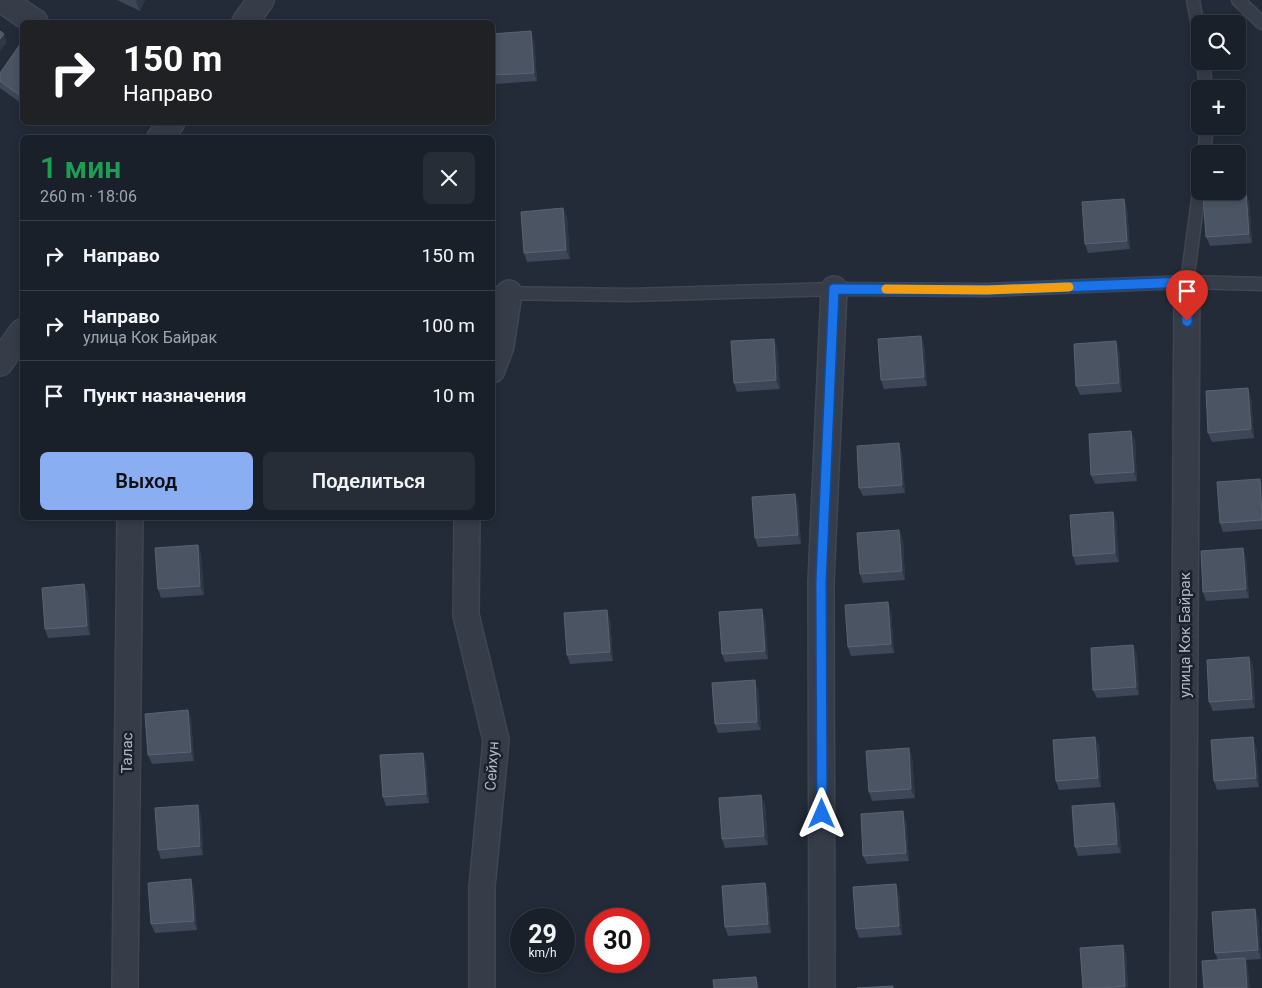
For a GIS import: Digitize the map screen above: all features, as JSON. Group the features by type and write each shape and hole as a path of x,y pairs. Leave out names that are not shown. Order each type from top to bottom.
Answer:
{"street":[{"path":"2,0 32,20"},
{"path":"246,20 261,0"},
{"name":"улица Кок Байрак","path":"1183,988 1187,282"},
{"path":"822,988 821,582 834,289"},
{"path":"495,362 501,346 501,293"},
{"path":"0,364 20,335"},
{"name":"Талас","path":"125,988 130,520"},
{"name":"Сейхун","path":"463,521 466,615 496,740 482,886 482,988"}],"lane":[{"path":"1193,0 1196,15"},
{"path":"1238,0 1262,23"},
{"path":"1187,282 1198,200"},
{"path":"501,293 632,295 834,289 987,290 1187,282 1262,284"}],"building":[{"path":"0,31 4,34 0,39"},
{"path":"531,31 534,73 495,75 495,34"},
{"path":"20,44 20,96 0,81 0,73"},
{"path":"1246,192 1249,234 1206,237 1203,200 1246,200"},
{"path":"1124,199 1127,241 1085,244 1082,202"},
{"path":"563,208 566,250 524,253 521,212"},
{"path":"921,336 924,377 881,380 878,339"},
{"path":"774,339 776,380 734,383 731,341"},
{"path":"1116,341 1119,383 1076,386 1074,344"},
{"path":"1248,388 1251,429 1208,433 1206,391"},
{"path":"1131,431 1134,472 1091,475 1089,434"},
{"path":"899,443 902,485 859,488 857,446"},
{"path":"1260,479 1262,520 1220,523 1217,482"},
{"path":"795,494 798,535 755,538 752,497"},
{"path":"1113,512 1115,553 1073,556 1070,515"},
{"path":"899,530 902,571 860,574 857,533"},
{"path":"198,545 200,586 158,589 155,548"},
{"path":"1243,548 1246,589 1203,592 1201,551"},
{"path":"84,584 87,626 45,629 42,588"},
{"path":"888,602 891,644 848,647 845,605"},
{"path":"762,609 765,651 722,654 719,612"},
{"path":"607,610 610,652 567,655 564,613"},
{"path":"1133,645 1136,687 1093,690 1091,648"},
{"path":"1249,657 1252,699 1209,702 1207,660"},
{"path":"755,680 757,722 715,724 712,683"},
{"path":"188,710 191,752 148,755 145,714"},
{"path":"1095,737 1098,778 1056,781 1053,740"},
{"path":"1253,737 1256,778 1214,781 1211,740"},
{"path":"909,748 911,789 869,792 866,751"},
{"path":"423,753 426,794 383,797 380,755"},
{"path":"761,795 764,836 722,839 719,798"},
{"path":"1114,803 1117,844 1075,847 1072,806"},
{"path":"198,805 200,846 158,850 155,808"},
{"path":"903,811 906,853 863,856 861,814"},
{"path":"191,879 194,921 151,924 148,883"},
{"path":"765,883 768,924 725,927 722,886"},
{"path":"896,884 899,926 856,929 853,887"},
{"path":"1255,909 1258,950 1215,953 1212,912"},
{"path":"1123,945 1125,986 1083,988 1080,948"},
{"path":"1245,958 1247,988 1204,988 1202,961"},
{"path":"756,977 757,988 714,988 713,980"},
{"path":"893,986 893,988 857,988"}],"slow traffic":[{"path":"886,289 987,290 1069,287"}],"route":[{"path":"822,814 821,582 834,289 987,290 1187,282 1187,321"}]}
